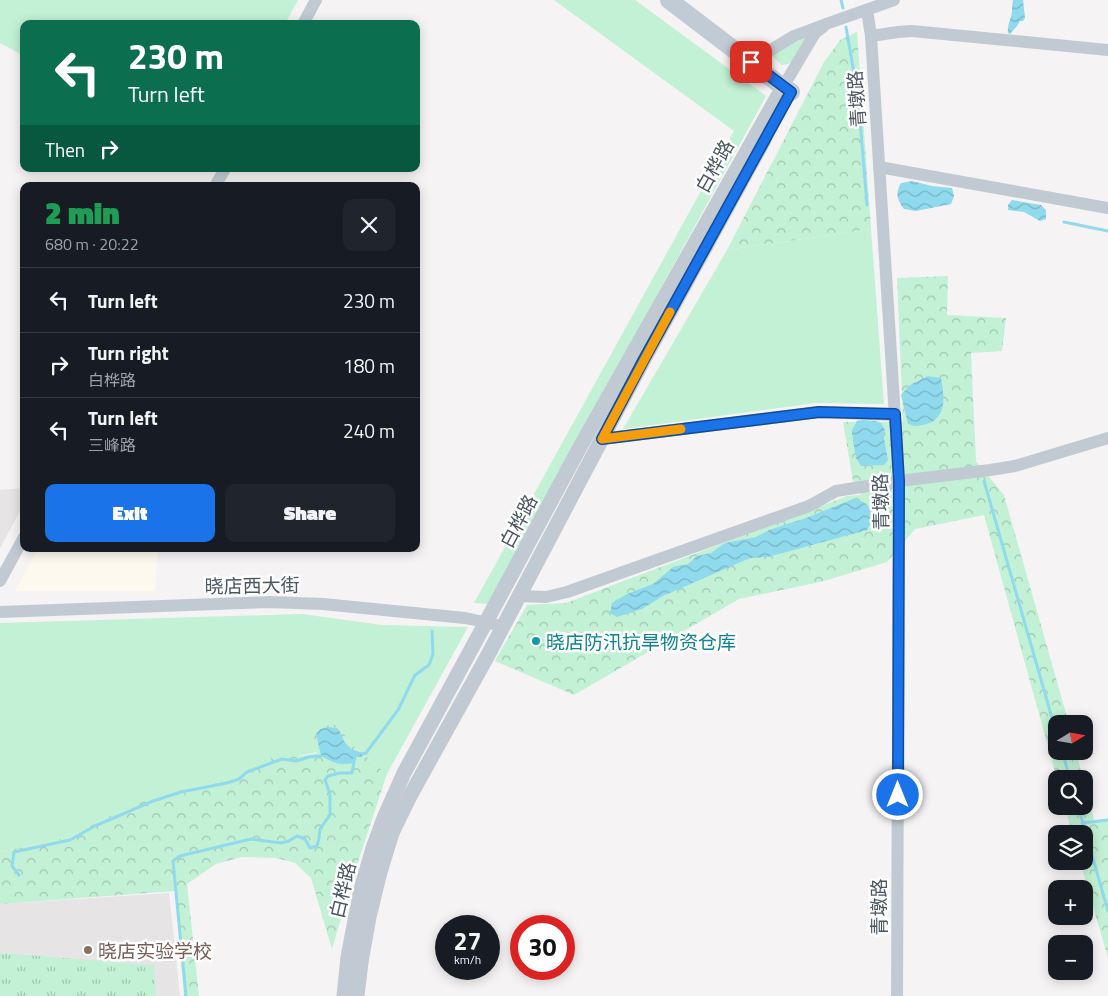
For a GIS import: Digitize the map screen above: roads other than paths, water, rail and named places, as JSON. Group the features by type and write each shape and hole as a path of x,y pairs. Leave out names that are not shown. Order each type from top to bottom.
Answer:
{"main road":[{"path":"669,0 787,89"}],"street":[{"path":"305,20 316,0"},
{"path":"751,62 794,36 894,0"},
{"name":"青墩路","path":"867,10 871,36 899,481 897,996"},
{"path":"787,89 815,33 826,24"},
{"path":"871,36 912,31 1108,50"},
{"name":"白桦路","path":"357,996 360,962 369,917 392,833 787,89"},
{"name":"白桦路","path":"344,996 348,957 361,889 373,848 404,773 580,447 787,89"},
{"path":"879,168 1108,208"},
{"path":"602,439 819,412 895,414"},
{"path":"519,596 546,597 568,592 809,506 836,492 899,481 1015,466 1108,438"},
{"path":"0,581 20,544"},
{"name":"晓店西大街","path":"0,612 269,602 323,604 465,618 503,626"}],"water":[{"path":"1013,0 1023,0 1025,18 1023,21 1020,21 1010,34 1008,33 1008,27"},
{"path":"912,181 952,188 954,196 951,204 916,211 904,209 897,193 901,183"},
{"path":"1012,200 1041,205 1046,210 1046,219 1040,221 1024,212 1008,210 1008,205"},
{"path":"928,376 941,378 943,405 934,421 913,426 908,424 901,395 910,385"},
{"path":"857,421 881,423 885,430 884,438 888,460 884,465 861,466 856,458 852,430"},
{"path":"853,499 868,505 873,520 867,530 768,557 750,558 663,596 642,609 617,617 610,613 612,603 627,594 653,584 673,567 688,564 697,556 711,553 725,543 756,537 769,530 806,518"},
{"path":"328,727 337,728 350,748 366,753 361,757 355,756 353,763 344,764 333,762 321,756 316,734 320,729"}],"waterway":[{"path":"841,0 843,8"},
{"path":"846,27 858,96 867,205"},
{"path":"1064,222 1108,231"},
{"path":"984,481 1051,715"},
{"path":"363,754 366,753 398,710 415,675 429,665 433,654 432,631"},
{"path":"186,996 173,861 180,856 251,839 281,843 297,836 305,839 310,848 317,846 320,829 330,815 330,794 325,780 328,776 352,773 355,756 358,755"},
{"path":"19,875 12,866 14,852 70,840 95,826 153,801 181,792 227,783 239,779 247,772 282,759 296,761 321,756"},
{"path":"1065,760 1067,770"},
{"path":"1081,815 1108,911"},
{"path":"1082,823 1108,820"}],"place":[{"name":"晓店防汛抗旱物资仓库","path":"536,641"},
{"name":"晓店实验学校","path":"88,950"}]}
